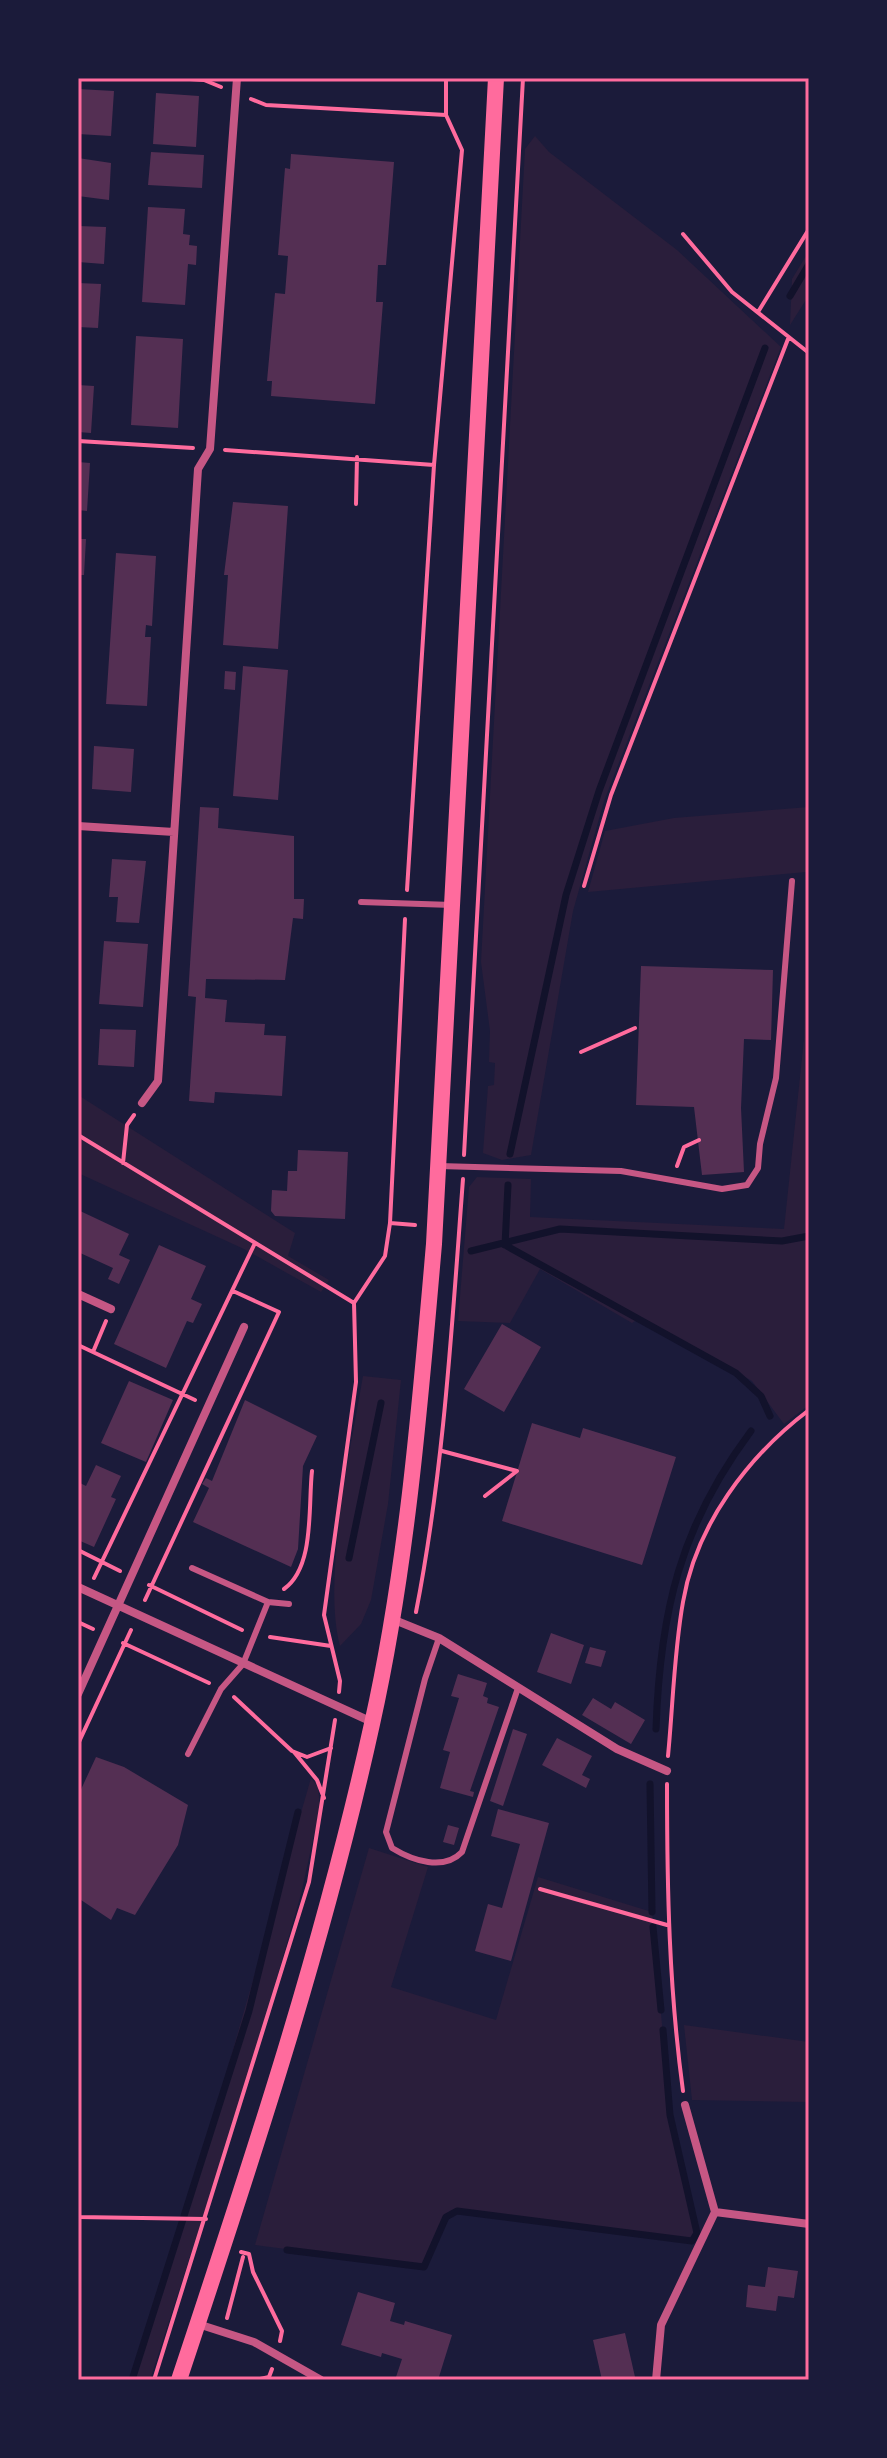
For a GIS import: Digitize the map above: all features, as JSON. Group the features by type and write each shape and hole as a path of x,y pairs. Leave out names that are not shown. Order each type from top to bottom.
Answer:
{"main road":[{"path":"179,2380 302,1998 373,1722 392,1619 421,1402 438,1166 496,78"}],"street":[{"path":"142,1103 158,1081 198,469 210,449 237,78"},
{"path":"78,826 174,832"},
{"path":"78,1294 111,1309"},
{"path":"78,1694 244,1327"},
{"path":"78,1587 336,1708 373,1722"},
{"path":"392,1619 439,1638 517,1691 617,1749 667,1771"},
{"path":"656,2380 661,2325 715,2212 685,2105"},
{"path":"715,2212 809,2224"},
{"path":"198,2324 277,2353 321,2380"}],"lane":[{"path":"438,1166 621,1171 735,1188 753,1179 758,1168 760,1144 776,1078 792,881"},
{"path":"361,902 452,905"},
{"path":"192,1568 268,1602 289,1604"},
{"path":"188,1754 221,1689 243,1664 268,1602"},
{"path":"439,1638 425,1679 386,1832 392,1848 437,1864 446,1864 462,1852 517,1691"},
{"path":"299,2380 305,2368"}],"path":[{"path":"176,78 204,80 266,105 446,115"},
{"path":"154,2380 309,1882 340,1681 324,1615 356,1382 354,1303 385,1256 434,465 462,150 446,115 446,78"},
{"path":"757,313 809,229"},
{"path":"683,234 716,276 788,339 809,353"},
{"path":"584,886 611,795 788,339"},
{"path":"78,441 357,457 434,465"},
{"path":"356,504 357,457"},
{"path":"581,1052 635,1028"},
{"path":"123,1163 127,1125 142,1103"},
{"path":"78,1135 354,1303"},
{"path":"672,1180 684,1147 699,1140"},
{"path":"88,1591 255,1243"},
{"path":"78,1744 279,1312 233,1291"},
{"path":"93,1352 111,1309"},
{"path":"78,1345 231,1416"},
{"path":"685,2105 673,2016 667,1925 667,1771 683,1601 690,1572 720,1505 743,1472 809,1410"},
{"path":"442,1451 517,1471 485,1496"},
{"path":"268,1602 295,1581 303,1562 312,1471"},
{"path":"78,1550 255,1634 296,1644 331,1646"},
{"path":"292,1751 317,1780 324,1799"},
{"path":"540,1889 667,1925"},
{"path":"78,2192 78,2217 206,2219"},
{"path":"224,2247 249,2254 253,2272 282,2331 269,2377 256,2380"}],"shaded area":[{"path":"535,136 549,152 677,250 781,347 604,801 573,911 531,1155 502,1160 483,1153 488,1086 494,1085 495,1063 489,1062 490,1031 481,962 525,149"},
{"path":"809,251 809,295 790,325 792,279"},
{"path":"809,807 809,1405 784,1424 752,1381 641,1317 632,1323 540,1269 510,1323 458,1321 469,1187 477,1177 531,1179 530,1217 784,1229 804,1039 806,872 588,892 605,831 674,818"},
{"path":"78,1095 295,1233 288,1256 329,1280 321,1292 244,1249 78,1173"},
{"path":"363,1376 401,1380 388,1504 371,1600 361,1624 340,1646 335,1618 336,1550"},
{"path":"311,1778 318,1787 320,1808 301,1894 248,2078 150,2380 130,2380 163,2293"},
{"path":"369,1848 428,1867 391,1987 496,2020 538,1877 652,1912 670,2115 697,2233 695,2239 457,2211 446,2218 424,2267 255,2245"},
{"path":"684,2025 809,2042 809,2102 692,2100"}],"building":[{"path":"78,89 114,91 111,136 78,134"},
{"path":"156,93 199,96 196,147 153,144"},
{"path":"151,152 204,155 202,188 148,185"},
{"path":"291,154 394,162 386,265 378,265 376,302 383,302 375,404 271,396 272,381 267,381 275,293 285,294 288,256 278,255 285,168 290,169"},
{"path":"78,158 111,163 109,200 78,196"},
{"path":"148,207 185,209 183,234 190,235 189,245 197,246 196,265 188,264 185,305 142,302"},
{"path":"78,226 106,227 104,264 78,262"},
{"path":"78,283 101,284 98,328 78,327"},
{"path":"136,336 183,339 178,428 131,425"},
{"path":"78,385 94,386 91,433 78,432"},
{"path":"78,462 90,463 87,511 78,510"},
{"path":"233,502 288,506 278,649 223,645 228,575 224,575"},
{"path":"78,539 86,539 84,575 78,575"},
{"path":"116,553 156,556 152,626 146,625 145,637 151,637 147,706 106,704"},
{"path":"243,666 288,670 278,800 233,796"},
{"path":"225,671 236,672 235,690 224,689"},
{"path":"94,746 134,749 131,792 92,789"},
{"path":"200,807 219,808 218,828 294,836 294,899 304,899 303,919 293,918 285,980 206,979 205,998 227,1000 225,1022 265,1024 264,1035 286,1036 282,1096 215,1092 214,1103 189,1101 196,997 188,996"},
{"path":"112,859 146,861 139,923 116,922 118,897 109,897"},
{"path":"104,941 148,944 143,1007 99,1004"},
{"path":"641,966 773,970 771,1040 744,1039 741,1108 744,1172 702,1175 694,1107 636,1105"},
{"path":"100,1029 136,1030 134,1067 98,1065"},
{"path":"298,1150 348,1152 345,1219 275,1216 271,1211 272,1190 287,1191 288,1171 297,1171"},
{"path":"78,1210 129,1234 119,1255 130,1260 119,1284 108,1279 113,1268 78,1252"},
{"path":"159,1245 206,1266 191,1299 202,1304 193,1323 187,1321 166,1368 114,1344"},
{"path":"502,1324 541,1347 504,1412 464,1389"},
{"path":"129,1381 173,1400 146,1462 101,1443"},
{"path":"245,1400 317,1436 303,1466 298,1549 291,1567 193,1522 209,1488 202,1484 206,1478 212,1481"},
{"path":"532,1423 580,1438 583,1428 676,1457 642,1565 502,1521"},
{"path":"96,1465 121,1476 111,1497 116,1499 94,1547 78,1540 78,1482 86,1486"},
{"path":"551,1633 584,1645 571,1684 537,1672"},
{"path":"590,1647 606,1651 601,1667 585,1663"},
{"path":"458,1674 487,1683 483,1696 488,1698 487,1703 499,1707 470,1791 474,1792 473,1797 440,1788 450,1752 443,1750 459,1698 451,1696"},
{"path":"593,1698 611,1709 615,1702 645,1720 631,1744 582,1715"},
{"path":"513,1729 527,1734 503,1806 490,1801"},
{"path":"557,1738 592,1756 582,1775 590,1779 586,1788 542,1765"},
{"path":"96,1757 124,1767 188,1805 178,1845 135,1915 117,1908 111,1920 78,1898 78,1796"},
{"path":"498,1809 549,1823 511,1961 475,1951 488,1904 502,1908 520,1844 491,1836"},
{"path":"448,1825 459,1828 454,1845 443,1842"},
{"path":"768,2267 798,2271 794,2298 778,2296 776,2311 746,2307 748,2285 765,2287"},
{"path":"358,2292 395,2303 390,2321 404,2325 405,2321 452,2335 438,2380 395,2380 402,2359 382,2353 381,2357 341,2345"},
{"path":"625,2333 635,2377 602,2380 593,2340"}],"waterway":[{"path":"790,296 809,264"},
{"path":"510,1154 566,895 599,791 765,348"},
{"path":"505,1245 508,1185"},
{"path":"471,1251 560,1229 782,1241 809,1236"},
{"path":"505,1245 736,1373 761,1396 770,1416"},
{"path":"349,1558 381,1403"},
{"path":"656,1729 663,1646 678,1572 707,1501 751,1431"},
{"path":"650,1784 652,1912"},
{"path":"132,2380 249,2011 298,1812"},
{"path":"653,1927 661,2010"},
{"path":"287,2250 424,2267 446,2217 457,2211 692,2241 697,2233 670,2115 663,2030"}]}
